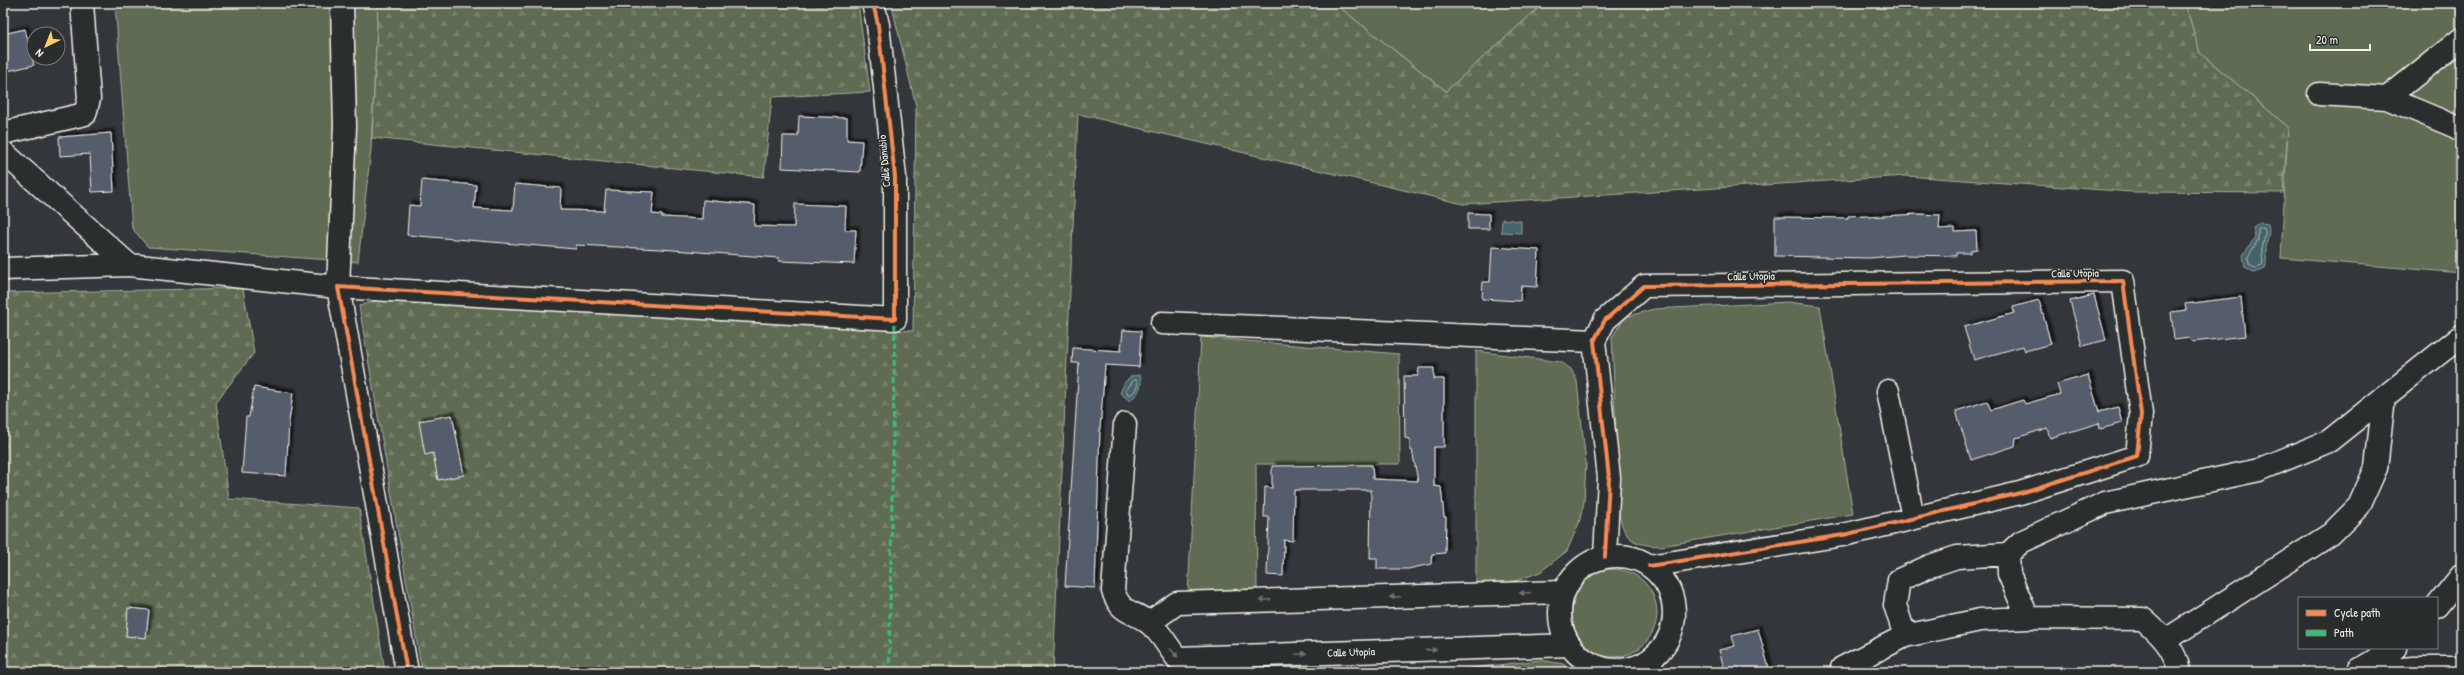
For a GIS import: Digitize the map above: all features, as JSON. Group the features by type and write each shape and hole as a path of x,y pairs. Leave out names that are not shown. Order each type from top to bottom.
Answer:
{"street":[{"path":"3,133 85,114 89,99 82,3"},
{"path":"342,3 345,126 338,287 407,672"},
{"name":"Calle Danubio","path":"338,287 895,319 895,177 878,25 873,3"},
{"path":"2387,98 2461,39"},
{"path":"2319,94 2387,98 2461,129"},
{"path":"3,152 129,265"},
{"path":"3,269 129,265 338,287"},
{"name":"Calle Utopía","path":"1594,341 1605,320 1644,286 2123,281 2141,414 2137,456 2020,493 1844,535 1649,566"},
{"path":"1162,323 1594,341 1609,478 1605,558"},
{"path":"1905,636 1895,604 1899,580 1930,566 1957,557 2008,554 2021,542 2105,503 2259,470 2329,441 2461,336"},
{"path":"1888,390 1913,518"},
{"path":"2166,640 2332,534 2359,506 2376,468 2384,397"},
{"name":"Calle Utopía","path":"1126,424 1112,591 1117,603 1126,612 1149,623 1177,658 1570,645"},
{"path":"2008,554 2009,574 2028,618"},
{"path":"1614,556 1632,558 1649,566 1662,579 1671,596 1674,615 1670,634 1660,650 1646,662 1628,669 1617,671 1608,670 1590,664 1570,645 1564,635 1560,618 1564,592 1568,582 1580,569 1596,559 1614,556"},
{"path":"2438,605 2461,576"},
{"path":"1149,623 1177,603 1564,592"},
{"path":"1842,668 1905,636 1980,620 2028,618 2143,619 2166,640 2178,664 2180,672"},
{"path":"2356,672 2393,649"},
{"path":"2369,672 2413,668 2461,668"}],"green space":[{"path":"115,3 378,3 371,149 358,262 148,247 132,228"},
{"path":"378,3 858,3 870,92 772,97 764,177 372,138"},
{"path":"891,3 1334,3 1446,91 1544,3 2185,3 2200,53 2288,127 2283,193 2132,192 1907,176 1463,204 1078,114 1053,672 422,672 359,306 381,299 913,331 916,106"},
{"path":"1334,3 1544,3 1446,91"},
{"path":"2185,3 2461,3 2461,273 2281,258 2288,127 2200,53"},
{"path":"243,288 254,353 216,402 229,499 359,508 385,672 3,672 3,293"},
{"path":"1788,302 1820,306 1853,514 1661,546 1643,544 1631,539 1624,529 1619,513 1612,337 1625,317 1654,309"},
{"path":"1201,337 1399,354 1400,464 1256,464 1257,593 1188,595"},
{"path":"1476,351 1561,362 1571,369 1577,381 1586,463 1584,502 1579,523 1567,551 1540,572 1519,580 1476,587"},
{"path":"1604,569 1622,569 1638,576 1650,588 1657,604 1657,622 1650,638 1638,650 1622,657 1604,657 1588,650 1576,638 1569,622 1569,604 1576,588 1588,576"},
{"path":"1541,660 1563,664 1575,672 1462,672 1462,669"}],"water":[{"path":"1502,219 1521,221 1521,233 1501,232"},
{"path":"2260,223 2268,224 2269,228 2266,246 2266,264 2265,269 2255,273 2245,267 2243,255 2255,238 2253,228"},
{"path":"1140,375 1140,390 1130,401 1120,393 1125,382 1132,376"}],"building":[{"path":"25,29 26,66 30,66 3,72 3,34"},
{"path":"799,116 847,118 847,140 862,141 860,172 782,168 783,136 798,136"},
{"path":"111,133 114,191 92,192 90,154 60,156 59,137"},
{"path":"422,180 476,185 474,208 513,210 515,184 561,188 560,210 604,211 606,190 654,192 652,214 662,215 662,217 702,219 703,200 755,205 754,226 794,227 795,204 846,206 845,230 856,230 854,264 779,261 779,258 660,249 576,245 576,249 407,235 409,205 420,206"},
{"path":"1468,213 1489,214 1489,229 1468,229"},
{"path":"1918,214 1940,215 1939,229 1955,228 1955,232 1976,231 1977,249 1971,250 1971,253 1956,253 1956,256 1905,255 1869,258 1775,256 1775,217 1848,218 1848,216 1868,215 1868,217"},
{"path":"1492,247 1539,250 1537,287 1521,286 1520,301 1482,299 1483,282 1490,282"},
{"path":"2094,295 2106,340 2082,346 2070,301"},
{"path":"2241,297 2245,336 2192,342 2189,338 2174,340 2171,312 2186,310 2185,304"},
{"path":"2039,300 2051,344 2025,351 2023,346 1974,360 1964,327 2014,313 2013,307"},
{"path":"1123,330 1141,331 1139,367 1105,365 1100,429 1095,588 1065,586 1079,363 1072,363 1073,348 1121,351"},
{"path":"1419,368 1434,368 1434,379 1444,379 1444,447 1434,447 1434,486 1441,487 1444,517 1446,517 1445,553 1432,554 1431,564 1408,569 1377,569 1377,558 1370,558 1371,490 1294,490 1293,541 1284,540 1283,576 1267,575 1269,517 1264,517 1265,487 1272,488 1272,466 1372,465 1373,479 1418,481 1412,450 1410,450 1410,439 1405,438 1404,376 1418,376"},
{"path":"2088,375 2099,412 2118,407 2122,423 2100,429 2099,423 2050,438 2047,428 2016,438 2015,446 1971,460 1956,411 1987,401 1991,410 2023,400 2025,404 2060,394 2057,384"},
{"path":"254,387 293,393 289,422 286,476 242,473 246,417 249,417"},
{"path":"452,415 464,475 438,480 433,453 425,455 419,421"},
{"path":"128,608 149,610 146,638 126,636"},
{"path":"1758,629 1770,672 1725,672 1719,650 1735,646 1732,636"}],"marked path":[{"path":"889,672 895,319"}],"cycle path":[{"path":"407,672 338,287 895,319 895,177 878,25 873,3"},
{"path":"1605,557 1609,478 1594,341 1605,320 1644,286 2123,281 2141,414 2137,456 2020,493 1843,535 1649,566"}]}
